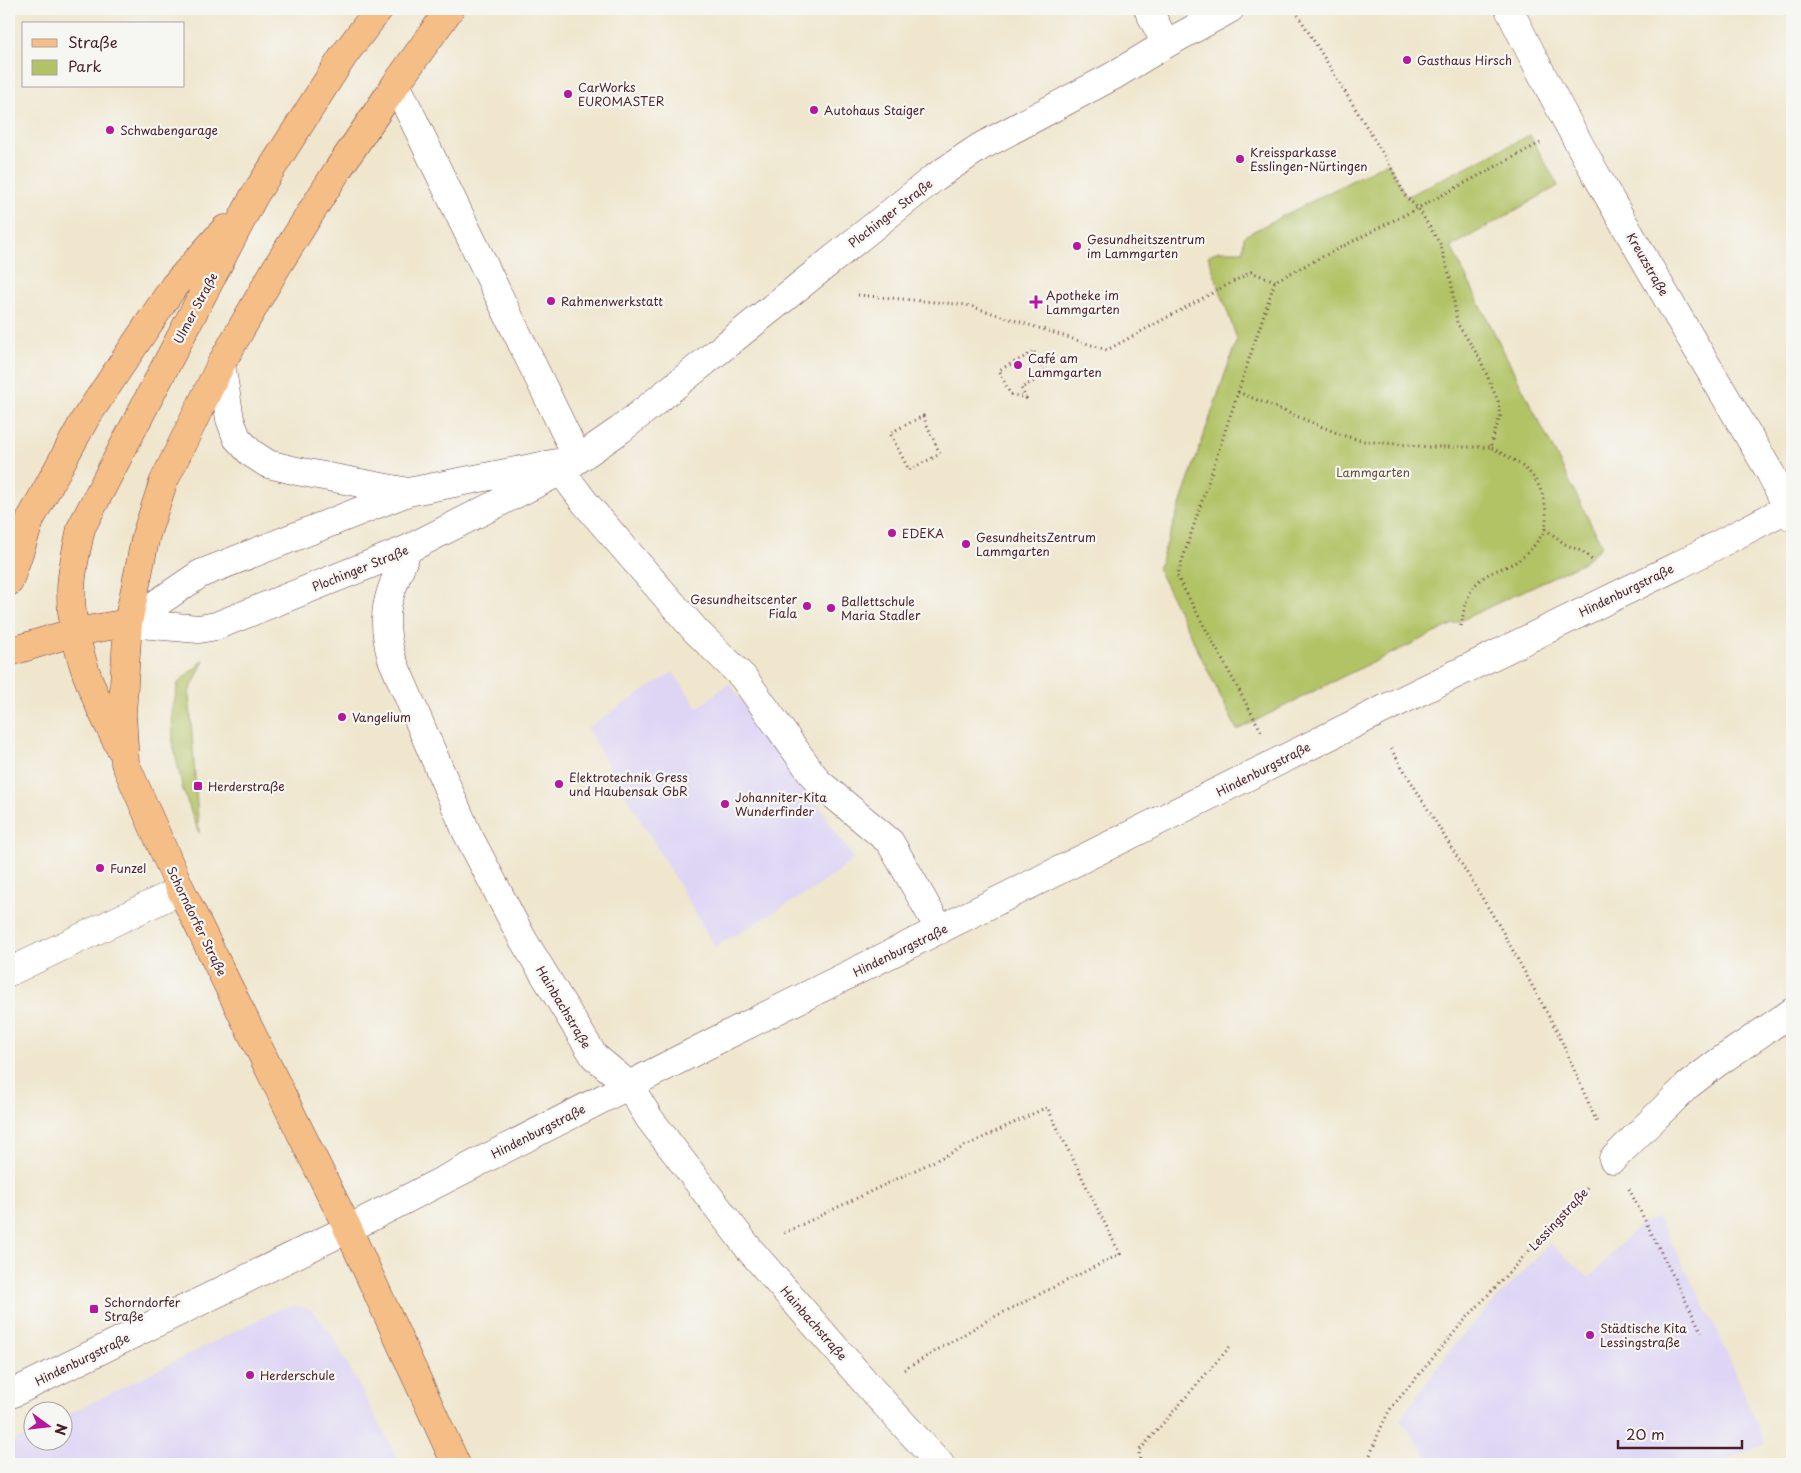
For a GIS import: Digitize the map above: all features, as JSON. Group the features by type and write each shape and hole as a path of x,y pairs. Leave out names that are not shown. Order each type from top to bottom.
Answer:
{"main road":[{"name":"Ulmer Straße","path":"75,632 71,592 74,563 81,528 254,196 344,55 379,9"},
{"path":"128,624 146,534 163,483 221,364 276,268 337,171 450,9"},
{"path":"9,582 30,518 85,419 174,286 254,196"},
{"name":"Plochinger Straße","path":"9,652 75,632 128,624"},
{"name":"Schorndorfer Straße","path":"128,624 122,714 124,763 182,890 348,1229 456,1464"},
{"name":"Schorndorfer Straße","path":"75,632 89,683 124,756"}],"street":[{"path":"1148,9 1166,44"},
{"name":"Plochinger Straße","path":"128,624 199,629 216,626 408,549 570,465 620,430 934,178 980,147 1113,76 1230,9"},
{"name":"Kreuzstraße","path":"1509,9 1569,128 1596,176 1791,510"},
{"path":"396,84 586,504 696,631 743,677 818,782 890,842 940,930"},
{"path":"221,364 230,419 237,438 251,453 268,464 408,492"},
{"name":"Plochinger Straße","path":"128,624 200,574 408,492 570,465"},
{"name":"Hindenburgstraße","path":"9,1395 348,1229 629,1085 1275,763 1791,510"},
{"name":"Hainbachstraße","path":"408,549 388,599 386,638 392,659 467,833 522,938 594,1056 629,1085 649,1118 750,1250 872,1390 940,1464"},
{"path":"9,972 182,890"},
{"path":"1613,1159 1687,1086 1717,1063 1792,1012"}],"path":[{"path":"1298,14 1388,162 1406,197 1418,208 1440,244 1451,280 1457,323 1479,357 1498,401 1500,416 1490,447"},
{"path":"1275,763 1262,732 1177,576 1274,282 1569,128"},
{"path":"858,296 968,305 1107,350 1251,272 1274,282"},
{"path":"1034,352 1046,374 1020,388 1026,398 1010,394 999,370 1034,352"},
{"path":"1238,392 1342,435 1363,441 1429,447 1490,447 1514,460 1530,472 1541,490 1546,510 1545,529 1531,550 1519,560 1479,580 1468,596 1461,626"},
{"path":"923,416 940,454 933,458 909,470 890,433 923,416"},
{"path":"1545,529 1565,544 1583,552 1592,561"},
{"path":"1391,749 1500,927 1554,1025 1613,1159 1703,1335"},
{"path":"750,1250 1047,1107 1120,1254 988,1320 872,1390"},
{"name":"Lessingstraße","path":"1366,1464 1374,1448 1382,1423 1391,1408 1463,1322 1613,1159"},
{"path":"1140,1464 1139,1452 1232,1344"}],"shaded area":[{"name":"Johanniter-Kita Wunderfinder","path":"673,672 698,708 729,683 825,814 825,817 854,859 817,887 715,947 587,728"},
{"name":"Städtische Kita Lessingstraße","path":"1658,1217 1717,1330 1765,1443 1717,1464 1433,1464 1400,1419 1457,1341 1550,1243 1589,1278 1637,1227"},
{"name":"Herderschule","path":"296,1306 311,1309 331,1333 400,1464 9,1464 9,1444 22,1437 22,1450 72,1450 72,1413 282,1308"}],"green space":[{"name":"Lammgarten","path":"1530,135 1558,186 1451,247 1602,546 1582,563 1346,675 1237,730 1158,569 1237,339 1208,256 1218,251 1243,251 1244,236 1388,162 1406,197"},
{"path":"204,660 189,693 199,833 183,790 173,744 172,713 178,683"}],"place":[{"name":"Gasthaus Hirsch","path":"1407,60"},
{"name":"CarWorks EUROMASTER","path":"568,94"},
{"name":"Autohaus Staiger","path":"814,110"},
{"name":"Schwabengarage","path":"110,130"},
{"name":"Kreissparkasse Esslingen-Nürtingen","path":"1240,159"},
{"name":"Gesundheitszentrum im Lammgarten","path":"1077,246"},
{"name":"Rahmenwerkstatt","path":"551,301"},
{"name":"Apotheke im Lammgarten","path":"1036,302"},
{"name":"Café am Lammgarten","path":"1018,365"},
{"name":"EDEKA","path":"892,533"},
{"name":"GesundheitsZentrum Lammgarten","path":"966,544"},
{"name":"Gesundheitscenter Fiala","path":"807,606"},
{"name":"Ballettschule Maria Stadler","path":"831,608"},
{"name":"Vangelium","path":"342,717"},
{"name":"Elektrotechnik Gress und Haubensak GbR","path":"559,784"},
{"name":"Herderstraße","path":"198,786"},
{"name":"Johanniter-Kita Wunderfinder","path":"725,804"},
{"name":"Funzel","path":"100,868"},
{"name":"Schorndorfer Straße","path":"94,1309"},
{"name":"Städtische Kita Lessingstraße","path":"1590,1335"},
{"name":"Herderschule","path":"250,1375"}]}
